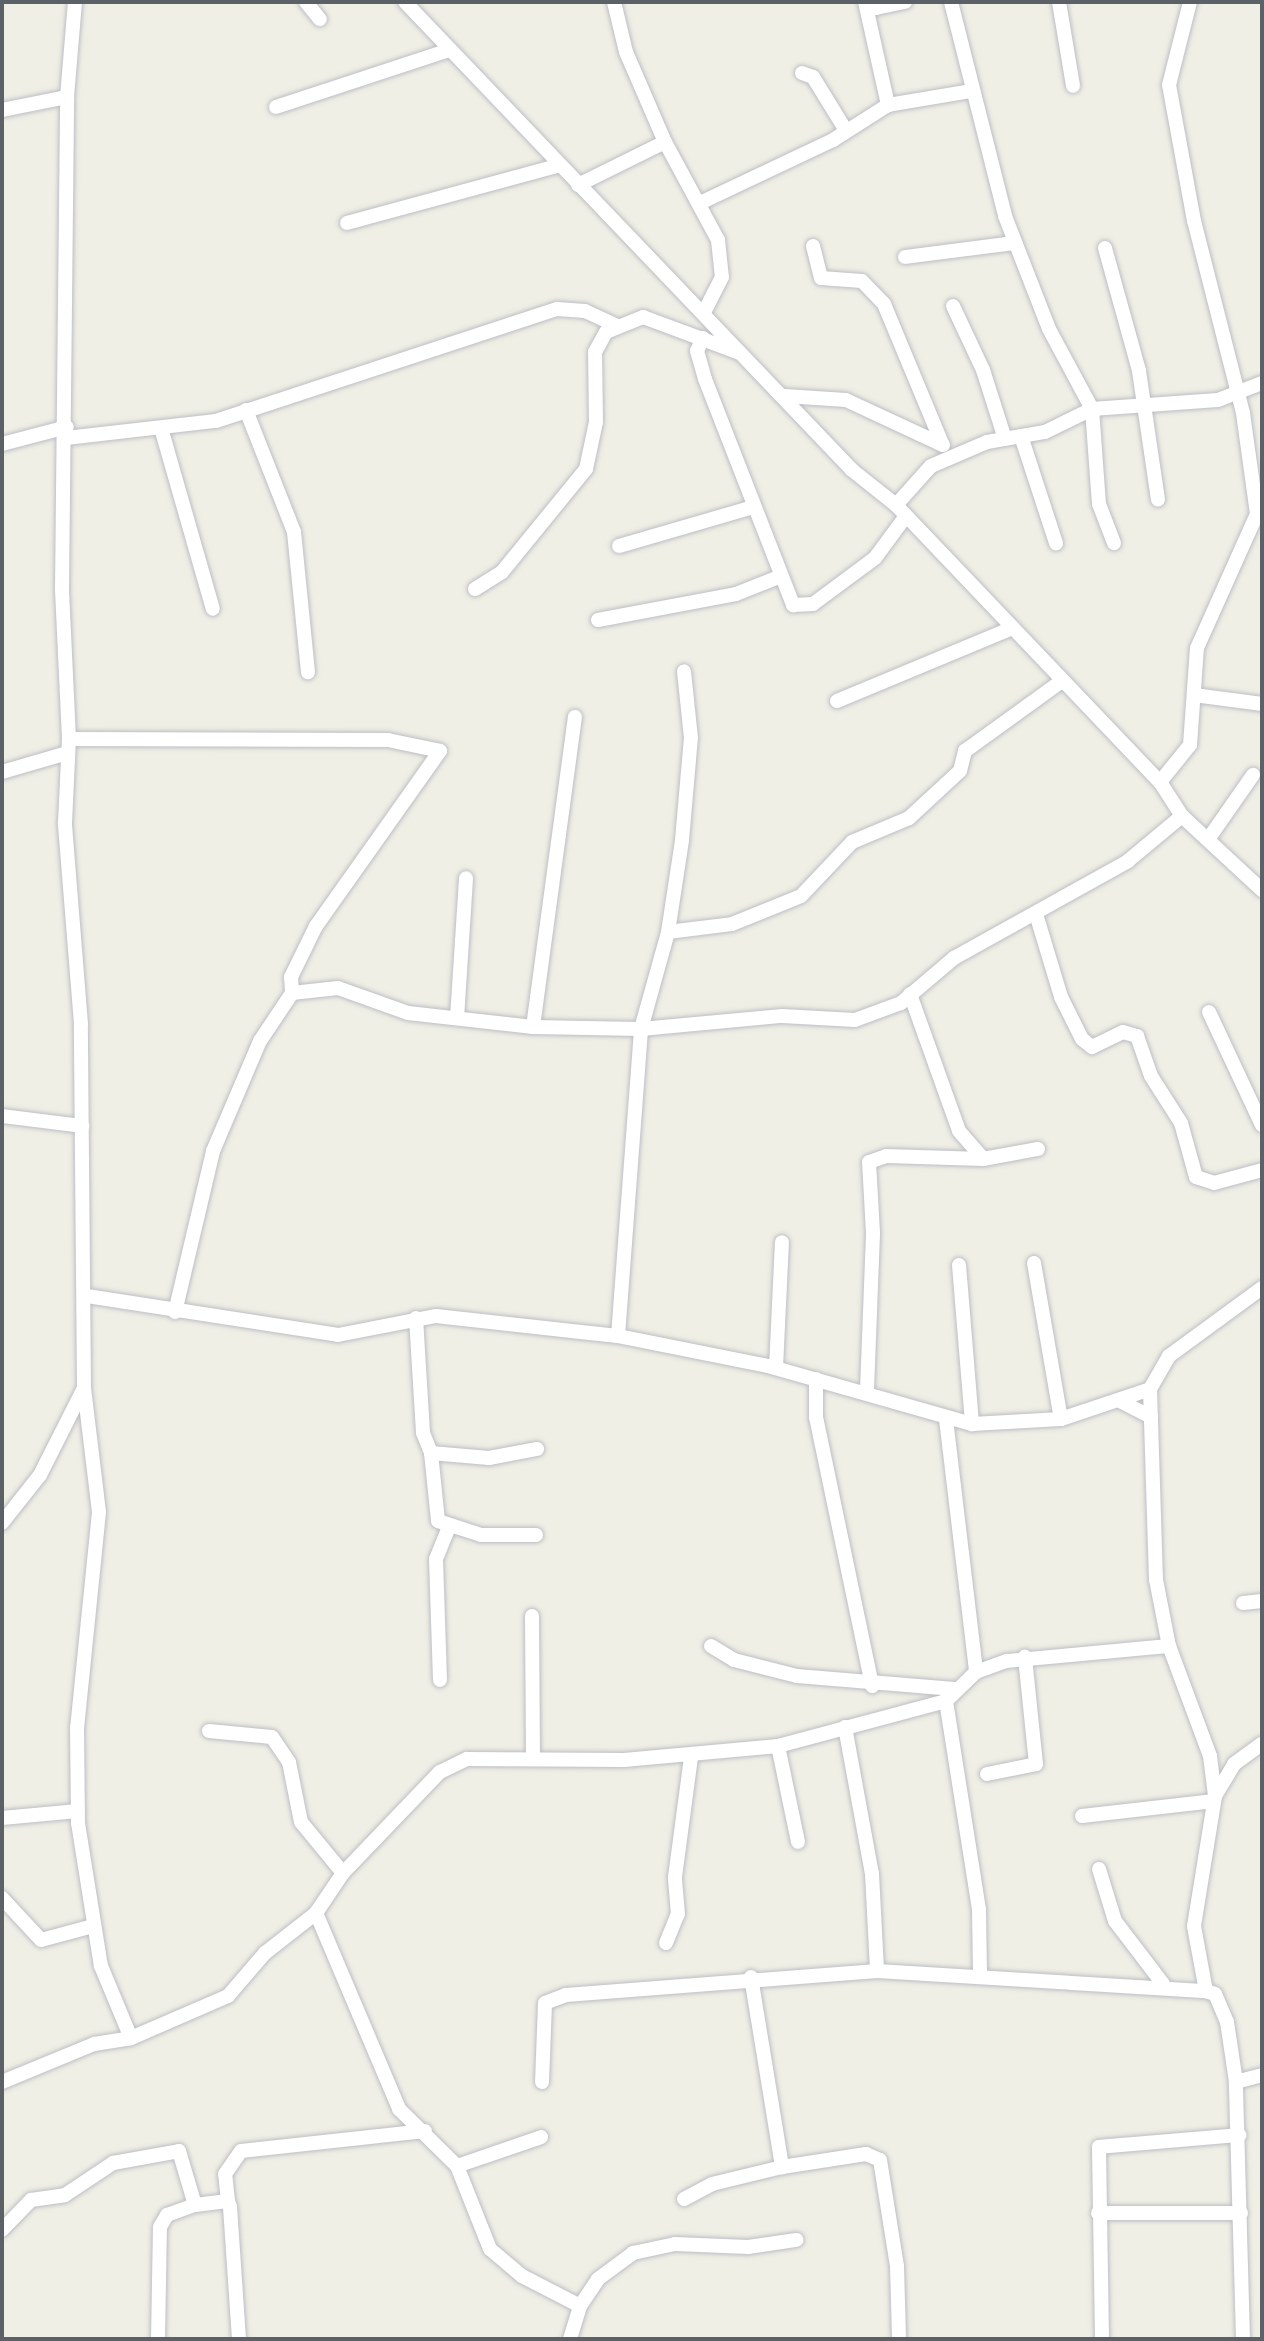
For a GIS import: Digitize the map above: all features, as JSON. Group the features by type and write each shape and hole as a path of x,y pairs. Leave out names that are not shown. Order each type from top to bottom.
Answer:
{"street":[{"path":"75,2 66,97 66,433 62,589 68,746 65,822 74,877 88,1296 84,1388 98,1463 99,1512 77,1727 78,1811 101,1966 131,2038"},
{"path":"306,2 320,19"},
{"path":"405,2 446,51 557,166 705,310 852,470 901,510 1012,628 1059,683 1160,782 1182,816 1260,886"},
{"path":"614,2 626,52 665,142 702,202 723,260 717,294 705,310"},
{"path":"867,2 876,8 905,2"},
{"path":"867,2 888,105"},
{"path":"951,2 971,91 1015,243 1049,329 1092,408 1099,503 1114,543"},
{"path":"1059,2 1073,86"},
{"path":"1160,782 1190,745 1197,648 1260,515 1239,395 1200,246 1169,85 1190,2"},
{"path":"276,107 446,51"},
{"path":"802,73 813,77 845,129"},
{"path":"702,202 888,105 971,91"},
{"path":"2,110 66,97"},
{"path":"578,185 665,142"},
{"path":"347,223 557,166"},
{"path":"905,257 1015,243"},
{"path":"813,246 821,278 862,281 884,304 942,443 952,455"},
{"path":"1105,248 1146,403 1158,500"},
{"path":"953,306 984,370 1005,439"},
{"path":"2,441 66,433 161,428 246,410 557,309 585,311 615,325"},
{"path":"475,589 502,572 586,469 596,422 595,352 615,325 643,317 748,356"},
{"path":"703,338 699,361 779,577 793,605 804,609 874,558 901,510 931,466 952,455 1021,436 1092,408 1239,395 1262,383"},
{"path":"785,396 846,401 942,443"},
{"path":"246,410 296,542 308,672"},
{"path":"161,428 213,609"},
{"path":"1021,436 1056,543"},
{"path":"620,546 753,507"},
{"path":"598,620 736,594 779,577"},
{"path":"837,701 1012,628"},
{"path":"618,1336 641,1029 668,932 691,738 684,671"},
{"path":"668,932 732,924 801,896 852,842 909,818 960,771 965,751 1059,683"},
{"path":"1194,695 1262,704"},
{"path":"533,1027 575,717"},
{"path":"2,772 68,746 375,740 440,751 316,926 291,977 292,993 260,1041 214,1151 175,1312"},
{"path":"1209,838 1253,775"},
{"path":"292,993 338,988 408,1013 533,1027 641,1029 782,1016 855,1020 887,1010 954,958 1128,861 1182,816"},
{"path":"457,1018 466,878"},
{"path":"1037,914 1061,998 1082,1039 1092,1047 1123,1032 1137,1036 1151,1076 1181,1123 1196,1177 1214,1183 1262,1170"},
{"path":"909,994 959,1131 984,1160"},
{"path":"1209,1012 1262,1125"},
{"path":"2,1116 82,1126"},
{"path":"867,1391 873,1233 869,1162 886,1156 984,1160 1038,1149"},
{"path":"776,1368 782,1242"},
{"path":"1034,1263 1061,1419"},
{"path":"959,1265 972,1424"},
{"path":"1206,1991 1194,1926 1215,1799 1210,1756 1169,1646 1156,1580 1150,1389 1169,1356 1262,1288"},
{"path":"88,1296 175,1312 338,1335 416,1318 474,1316 618,1336 776,1368 867,1391 946,1419 972,1424 1061,1419 1150,1389"},
{"path":"416,1318 423,1433 431,1452 438,1521 449,1527 481,1535 536,1535"},
{"path":"816,1379 816,1417 872,1686"},
{"path":"2,1522 40,1475 84,1388"},
{"path":"1120,1401 1151,1417"},
{"path":"946,1419 976,1672"},
{"path":"431,1452 489,1458 537,1449"},
{"path":"440,1681 436,1559 449,1527"},
{"path":"1243,1603 1262,1601"},
{"path":"532,1616 533,1759"},
{"path":"711,1646 746,1664 872,1686 950,1695"},
{"path":"2,2082 94,2044 131,2038 218,2003 265,1953 316,1913 343,1873 440,1772 482,1756 533,1759 691,1757 730,1746 778,1746 950,1695 976,1672 1025,1657 1169,1646"},
{"path":"987,1774 1035,1764 1025,1657"},
{"path":"950,1695 979,1910 979,1977"},
{"path":"845,1727 872,1874 877,1971"},
{"path":"209,1731 272,1737 289,1762 301,1822 343,1873"},
{"path":"1215,1799 1234,1765 1262,1744"},
{"path":"778,1746 798,1842"},
{"path":"666,1943 678,1914 676,1864 691,1757"},
{"path":"1082,1816 1215,1799"},
{"path":"2,1818 78,1811"},
{"path":"1099,1869 1115,1921 1163,1984"},
{"path":"2,1898 41,1940 93,1926"},
{"path":"316,1913 399,2109 425,2131 457,2166 490,2249 522,2276 579,2306"},
{"path":"542,2082 541,2020 553,1998 751,1977 877,1971 1080,1987 1163,1984 1216,1994 1227,2022 1236,2082 1244,2339"},
{"path":"751,1977 782,2167"},
{"path":"1236,2082 1262,2075"},
{"path":"239,2339 225,2174 241,2151 425,2131"},
{"path":"1102,2339 1099,2147 1239,2135"},
{"path":"457,2166 541,2137"},
{"path":"2,2230 31,2200 65,2195 113,2163 179,2151 194,2205"},
{"path":"684,2199 712,2184 782,2167 866,2154 880,2160 897,2266 899,2339"},
{"path":"158,2339 160,2227 167,2216 194,2205 228,2201"},
{"path":"1098,2213 1241,2213"},
{"path":"570,2339 579,2306 613,2262 633,2253 675,2244 748,2247 796,2240"}]}
